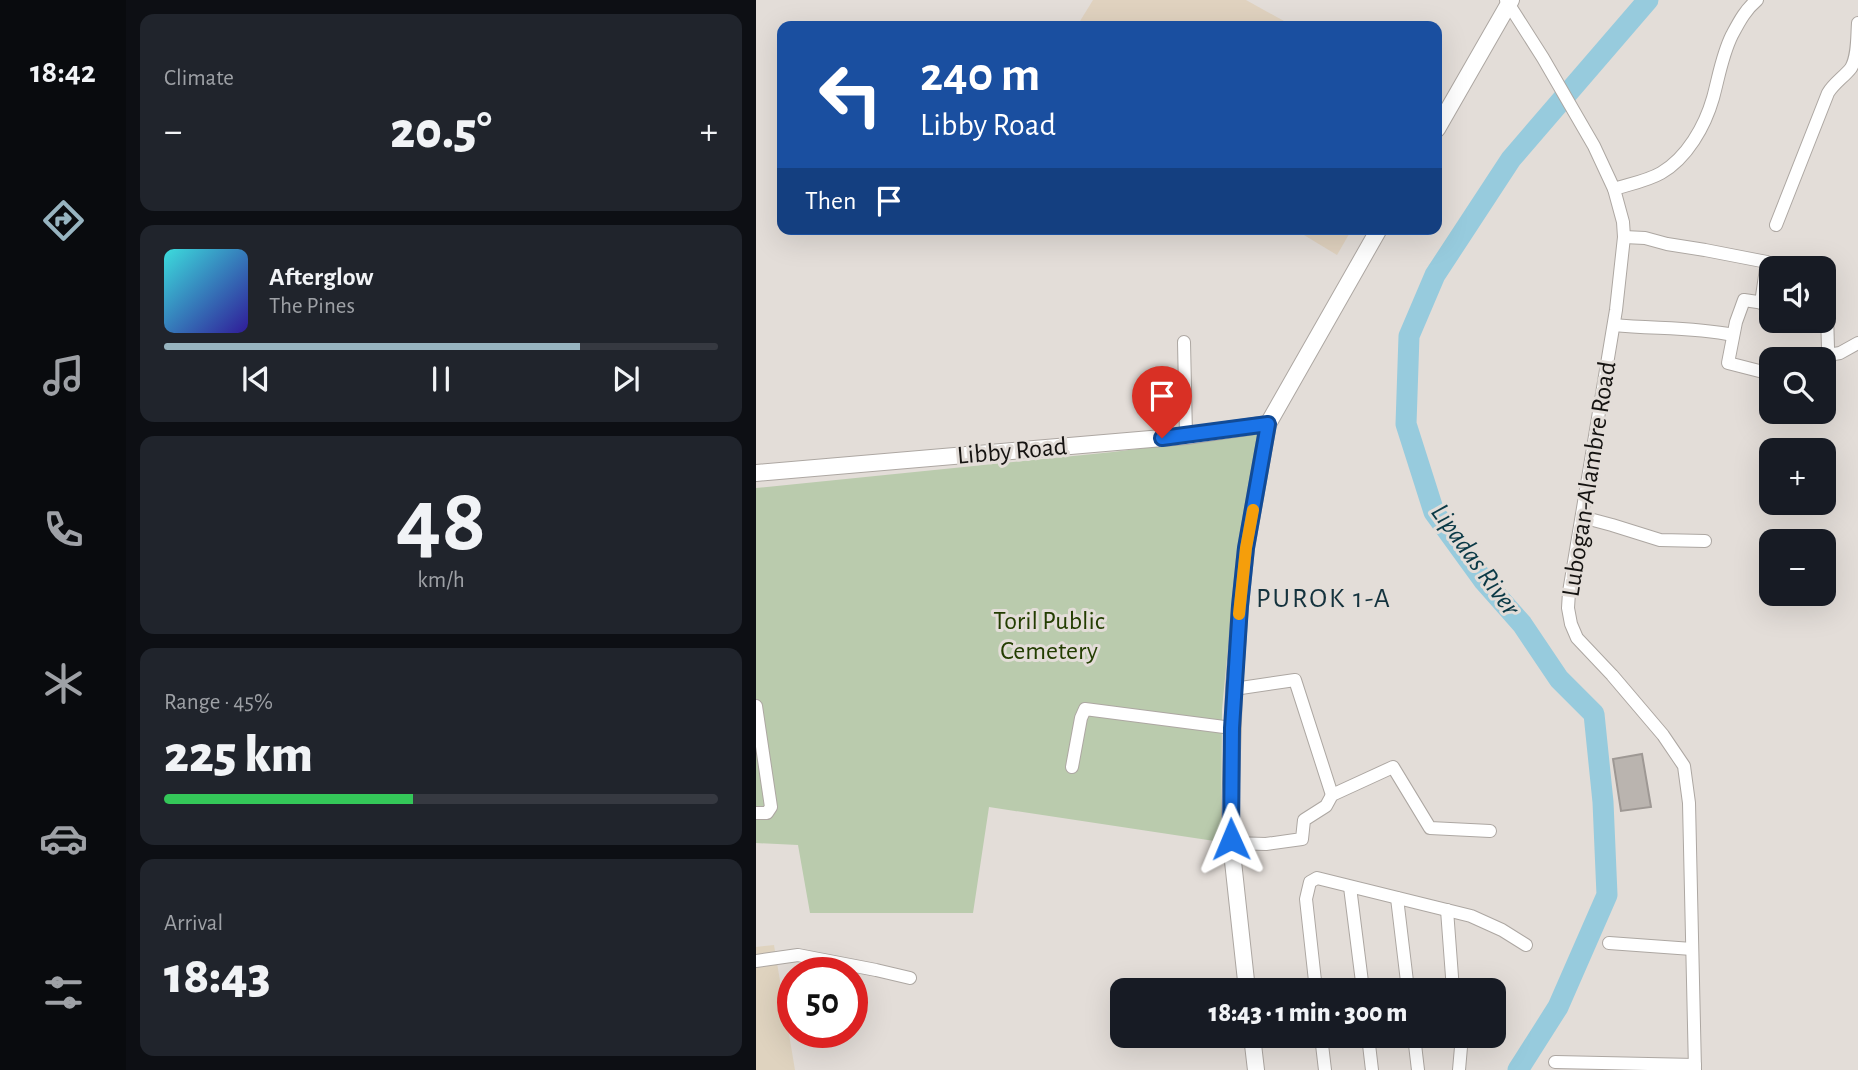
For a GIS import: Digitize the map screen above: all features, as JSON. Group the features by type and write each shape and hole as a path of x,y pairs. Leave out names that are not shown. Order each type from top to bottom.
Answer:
{"main road":[{"path":"1442,121 1509,1"},
{"path":"1246,978 1231,843 1232,728 1243,571 1268,424 1377,235"},
{"name":"Libby Road","path":"756,473 1186,436 1268,424"},
{"path":"1253,1048 1256,1070"}],"street":[{"name":"Lubogan-Alambre Road","path":"1509,1 1581,124 1615,188 1620,206 1624,237 1614,325 1568,608 1577,638 1663,735 1684,766 1689,803 1695,1068"},
{"path":"1615,188 1660,174 1683,154 1703,122 1712,101 1726,49 1751,2"},
{"path":"1776,225 1828,93 1855,59 1858,23"},
{"path":"1624,237 1645,238 1759,260"},
{"path":"1759,302 1744,300 1728,363 1759,371"},
{"path":"1614,325 1698,329 1733,335"},
{"path":"1184,342 1186,436"},
{"path":"1836,354 1858,343"},
{"path":"1582,517 1660,540 1705,541"},
{"path":"1234,689 1296,680 1332,795"},
{"path":"756,706 771,807 767,813 756,813"},
{"path":"1072,767 1085,709 1232,728"},
{"path":"1231,843 1266,844 1302,839 1304,820 1326,806 1332,795 1393,767 1430,828 1490,831"},
{"path":"1315,978 1306,899 1310,882 1317,878 1471,916 1526,945"},
{"path":"1350,887 1361,978"},
{"path":"1397,898 1407,978"},
{"path":"1447,910 1452,978"},
{"path":"1609,943 1692,949"},
{"path":"756,961 798,955 910,978"},
{"path":"1322,1048 1325,1070"},
{"path":"1369,1048 1372,1070"},
{"path":"1415,1048 1418,1070"},
{"path":"1459,1048 1460,1070"},
{"path":"1555,1062 1695,1068"}],"shaded area":[{"path":"1093,0 1246,0 1284,21 1080,21"},
{"path":"1304,235 1349,235 1337,255"},
{"path":"774,945 777,963 777,1048 791,1048 795,1070 756,1070 756,947"}],"green space":[{"name":"Toril Public Cemetery","path":"1262,433 1237,552 1222,710 1221,842 989,807 973,913 810,913 798,845 756,843 756,488 1113,452"}],"building":[{"path":"1642,754 1651,807 1621,811 1613,759"}],"waterway":[{"name":"Lipadas River","path":"1518,1070 1558,1007 1607,895 1603,802 1594,714 1559,679 1522,624 1484,581 1434,512 1406,424 1409,336 1435,275 1511,159 1648,0"}],"slow traffic":[{"path":"1239,614 1253,510"}],"district":[{"name":"PUROK 1-A","path":"1324,599"}],"route":[{"path":"1162,438 1268,424 1246,548 1240,606 1232,728 1231,839"}]}
